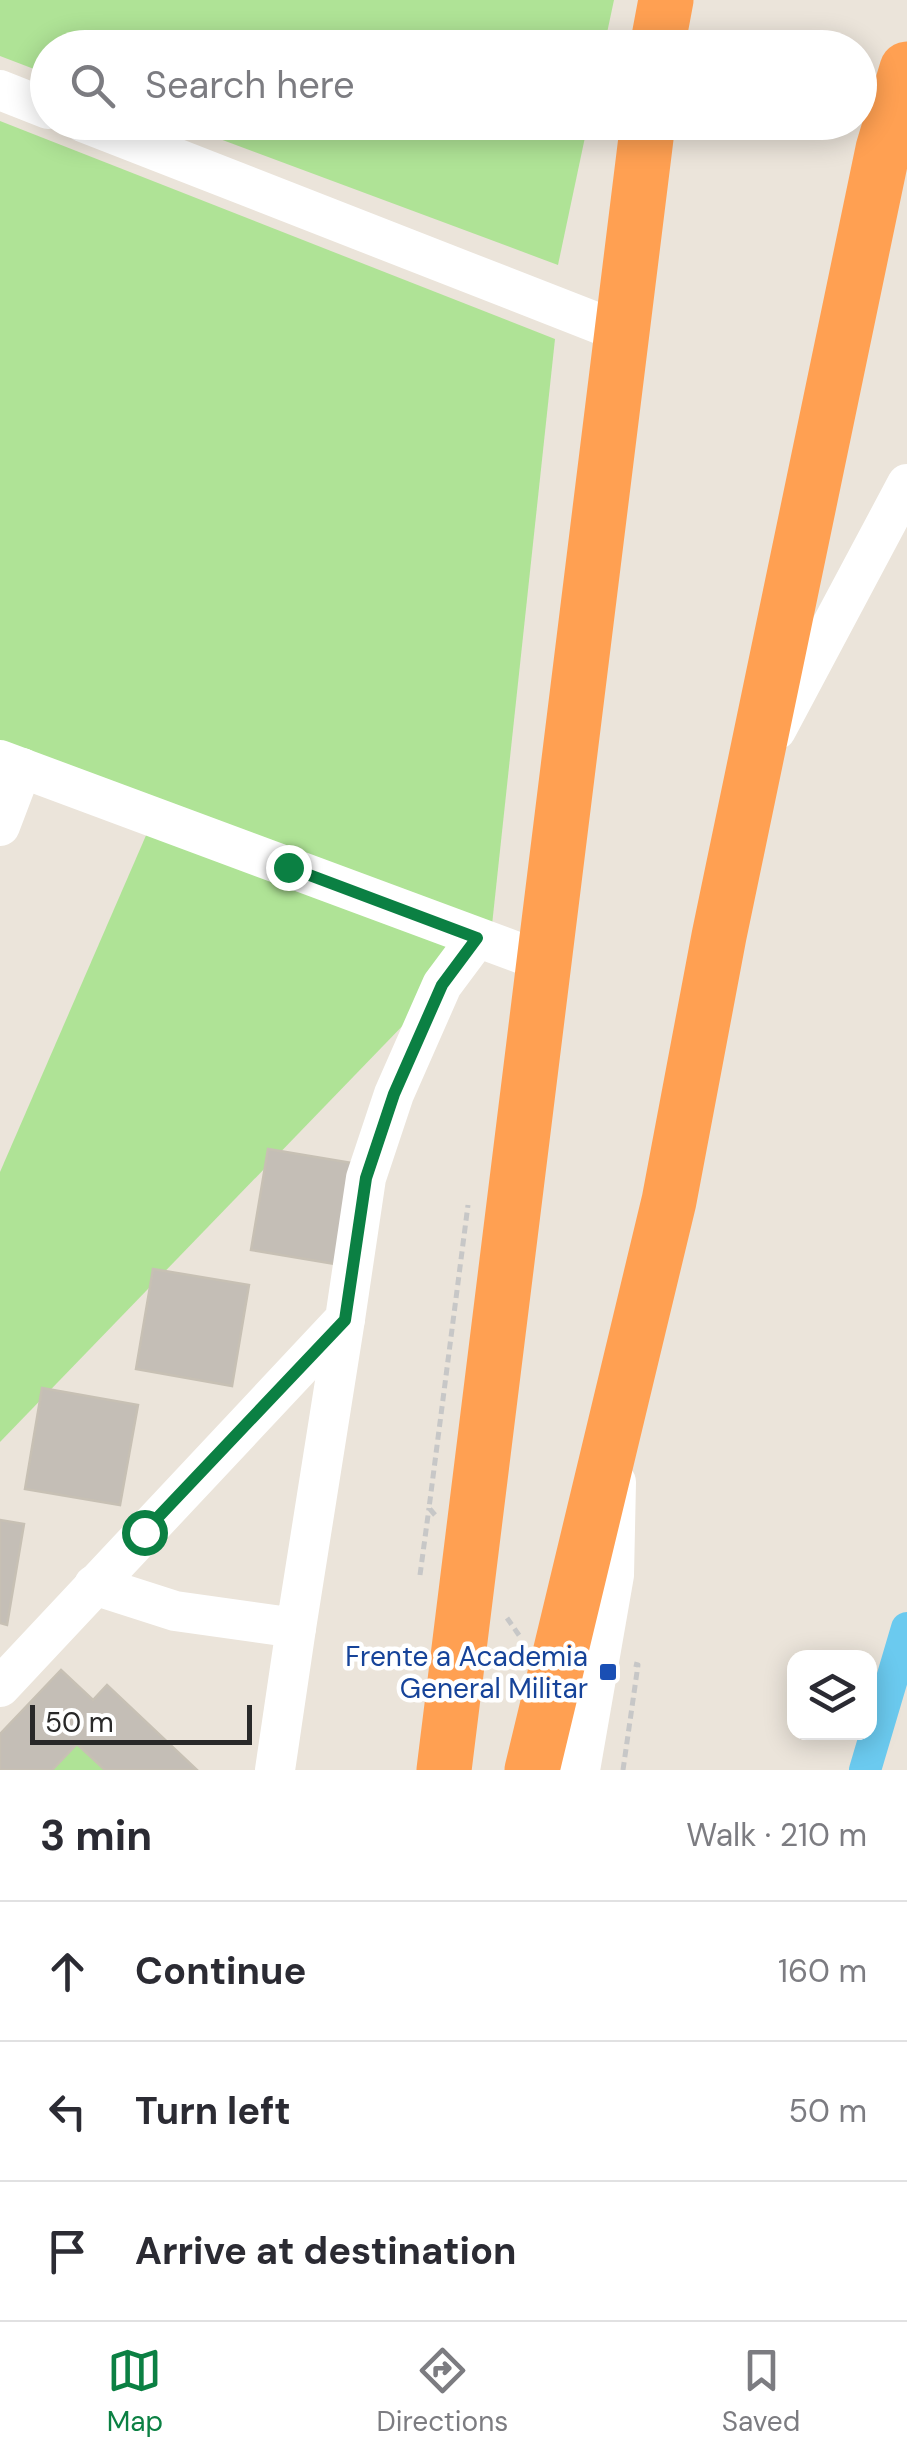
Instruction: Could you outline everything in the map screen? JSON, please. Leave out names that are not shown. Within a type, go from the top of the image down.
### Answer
[{"type":"highway","points":[[660,30],[666,0]]},
{"type":"highway","points":[[532,1770],[540,1672],[615,1438],[669,1200],[750,783],[882,148],[907,70]]},
{"type":"highway","points":[[508,1243],[501,946],[600,324],[641,140]]},
{"type":"highway","points":[[444,1770],[558,870],[643,140]]},
{"type":"highway","points":[[540,1672],[556,1770]]},
{"type":"street","points":[[0,90],[30,102]]},
{"type":"street","points":[[129,140],[600,324]]},
{"type":"street","points":[[750,783],[907,484]]},
{"type":"street","points":[[0,826],[11,764],[501,946]]},
{"type":"street","points":[[275,1770],[366,1178],[394,1094],[442,985],[501,946]]},
{"type":"street","points":[[0,1687],[345,1320]]},
{"type":"street","points":[[580,1770],[614,1574],[615,1438]]},
{"type":"street","points":[[94,1585],[175,1611],[296,1628]]},
{"type":"path","points":[[420,1575],[469,1198]]},
{"type":"path","points":[[429,1508],[440,1524]]},
{"type":"path","points":[[496,1603],[540,1672]]},
{"type":"path","points":[[622,1662],[638,1665],[623,1770]]},
{"type":"green space","points":[[0,0],[614,0],[608,30],[30,30],[30,67],[0,56]]},
{"type":"green space","points":[[0,121],[30,133],[30,140],[48,140],[555,339],[492,925],[0,743]]},
{"type":"green space","points":[[223,140],[584,140],[558,265]]},
{"type":"green space","points":[[154,817],[477,938],[442,985],[0,1442],[0,1172]]},
{"type":"green space","points":[[77,1744],[105,1770],[52,1770]]},
{"type":"building","points":[[268,1149],[364,1165],[347,1266],[251,1250]]},
{"type":"building","points":[[153,1269],[249,1285],[232,1386],[136,1369]]},
{"type":"building","points":[[42,1388],[138,1405],[120,1505],[25,1489]]},
{"type":"building","points":[[0,1520],[24,1524],[7,1625],[0,1623]]},
{"type":"building","points":[[61,1670],[93,1700],[107,1685],[197,1770],[105,1770],[77,1744],[52,1770],[0,1770],[0,1734]]},
{"type":"waterway","points":[[865,1770],[907,1628]]},
{"type":"place","name":"Frente a Academia General Militar","points":[[608,1672]]},
{"type":"route","points":[[144,1532],[345,1320],[366,1178],[394,1094],[442,985],[477,938],[288,867]]}]
